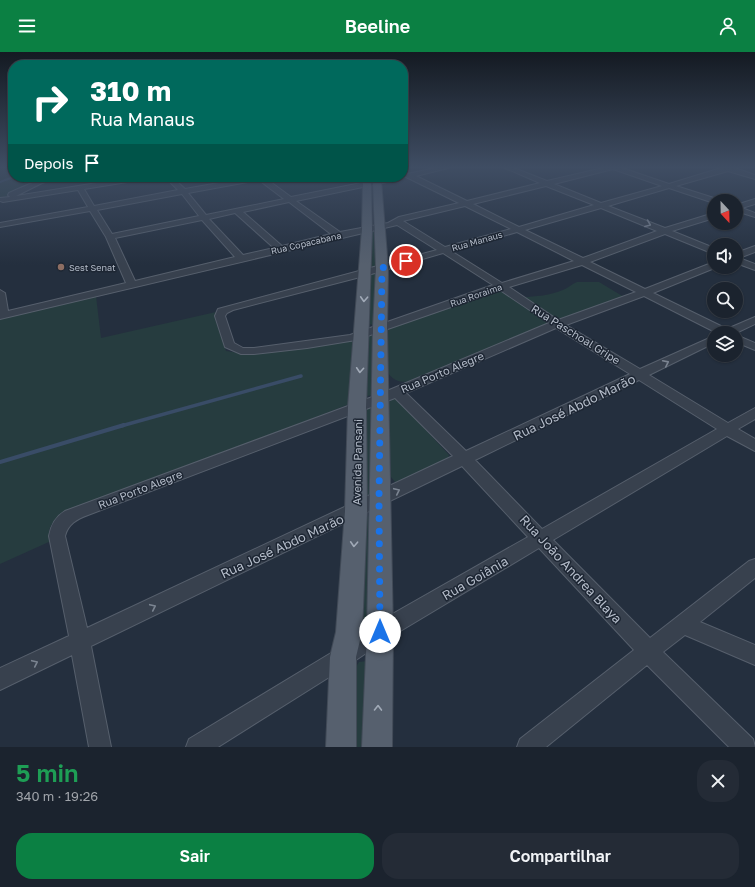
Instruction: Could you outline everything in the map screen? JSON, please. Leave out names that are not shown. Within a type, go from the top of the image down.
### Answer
[{"type":"main road","name":"Avenida Pansani","points":[[341,747],[343,657],[349,632],[356,511],[357,407],[371,331],[374,271],[381,226],[374,200]]},
{"type":"main road","name":"Avenida Pansani","points":[[371,331],[388,395],[379,500],[380,632],[377,747]]},
{"type":"street","points":[[87,200],[110,237],[132,285]]},
{"type":"street","points":[[0,225],[133,200]]},
{"type":"street","points":[[190,200],[204,218],[241,258]]},
{"type":"street","points":[[110,237],[287,200]]},
{"type":"street","points":[[290,200],[338,235]]},
{"type":"street","points":[[461,200],[713,326]]},
{"type":"street","name":"Rua Copacabana","points":[[2,316],[241,258],[381,226],[478,200]]},
{"type":"street","points":[[588,200],[707,248]]},
{"type":"street","name":"Rua Manaus","points":[[234,348],[229,345],[225,336],[220,316],[222,311],[374,271],[617,200]]},
{"type":"street","points":[[743,205],[755,201]]},
{"type":"street","points":[[237,211],[280,249]]},
{"type":"street","points":[[743,211],[755,215]]},
{"type":"street","name":"Rua Roraima","points":[[234,348],[241,351],[254,351],[352,338],[501,286],[584,261],[707,217]]},
{"type":"street","name":"Rua Paschoal Gripe","points":[[381,226],[444,250],[557,324],[755,446]]},
{"type":"street","points":[[743,253],[755,249]]},
{"type":"street","points":[[743,263],[755,267]]},
{"type":"street","name":"Rua Porto Alegre","points":[[80,642],[57,536],[59,525],[70,516],[388,395],[557,324],[646,292],[707,268]]},
{"type":"street","points":[[0,293],[2,316]]},
{"type":"street","points":[[742,326],[755,320]]},
{"type":"street","points":[[743,341],[755,347]]},
{"type":"street","name":"Rua José Abdo Marão","points":[[0,679],[356,511],[707,342]]},
{"type":"street","name":"Rua João Andrea Blaya","points":[[388,395],[465,459],[649,652],[745,747]]},
{"type":"street","name":"Rua Goiânia","points":[[197,747],[343,657],[380,632],[542,539],[755,413]]},
{"type":"street","points":[[528,747],[755,567]]},
{"type":"street","points":[[682,624],[755,655]]},
{"type":"street","points":[[80,642],[100,747]]},
{"type":"green space","points":[[376,230],[379,266],[370,267],[370,231]]},
{"type":"green space","points":[[376,273],[374,325],[368,324],[369,275]]},
{"type":"green space","points":[[577,282],[599,282],[624,297],[561,319],[555,319],[522,297],[553,293],[565,289]]},
{"type":"green space","points":[[496,291],[503,291],[550,322],[550,325],[406,382],[395,380],[389,374],[386,363],[386,331],[391,326]]},
{"type":"green space","points":[[96,296],[101,338],[216,312],[215,319],[226,351],[255,353],[351,340],[354,342],[351,371],[353,399],[347,405],[57,518],[50,528],[49,534],[51,541],[0,564],[0,319]]},
{"type":"green space","points":[[374,333],[372,395],[367,396],[365,395],[366,336]]},
{"type":"green space","points":[[393,399],[398,400],[449,455],[447,462],[402,483],[395,482],[391,477],[388,407],[389,402]]},
{"type":"green space","points":[[372,407],[373,495],[363,498],[365,410]]},
{"type":"green space","points":[[370,516],[372,624],[367,630],[359,630],[363,517]]},
{"type":"green space","points":[[367,661],[368,747],[353,747],[356,667],[359,662]]},
{"type":"waterway","points":[[121,426],[301,376]]},
{"type":"waterway","points":[[0,462],[124,425]]},
{"type":"place","name":"Sest Senat","points":[[61,267]]},
{"type":"route","points":[[380,632],[379,500],[380,328],[382,268],[406,261]]}]
